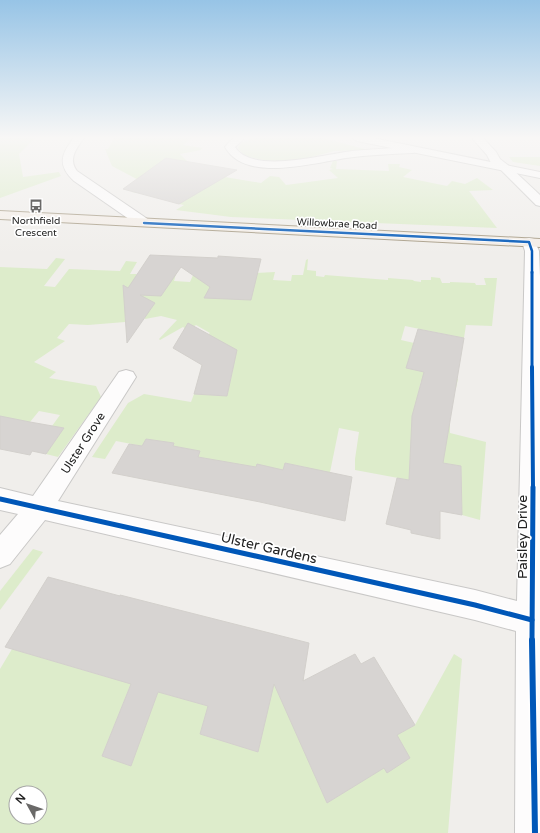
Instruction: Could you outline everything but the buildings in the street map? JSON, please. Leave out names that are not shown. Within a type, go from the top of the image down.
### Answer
[{"type":"main road","name":"Willowbrae Road","points":[[0,215],[535,242]]},
{"type":"street","points":[[76,177],[144,223]]},
{"type":"street","points":[[514,177],[540,202]]},
{"type":"street","name":"Paisley Drive","points":[[535,242],[532,251],[536,478],[532,620],[535,833]]},
{"type":"street","name":"Ulster Grove","points":[[0,555],[39,508],[126,377]]},
{"type":"street","name":"Ulster Gardens","points":[[0,499],[475,605],[532,620]]},
{"type":"green space","points":[[0,177],[59,177],[0,198]]},
{"type":"green space","points":[[133,177],[224,177],[261,183],[269,177],[278,177],[286,185],[338,178],[337,177],[403,177],[447,186],[452,181],[465,184],[477,178],[493,190],[469,191],[497,228],[231,217],[176,210],[184,205],[179,204],[151,186],[137,193],[132,192],[148,185]]},
{"type":"green space","points":[[201,257],[251,300],[256,273],[275,272],[273,280],[291,281],[292,275],[303,275],[306,260],[308,259],[307,270],[316,271],[316,276],[324,277],[325,275],[388,280],[388,278],[421,282],[421,280],[431,280],[431,277],[440,278],[442,283],[475,283],[476,285],[486,285],[484,278],[497,278],[492,326],[466,325],[464,338],[405,326],[401,340],[414,343],[407,368],[458,379],[456,388],[421,381],[413,415],[450,424],[450,433],[486,442],[480,520],[462,515],[461,466],[410,457],[409,480],[355,470],[359,432],[339,428],[328,482],[305,467],[285,463],[282,474],[246,499],[247,466],[198,457],[200,451],[179,447],[170,452],[174,443],[146,439],[142,446],[116,441],[105,459],[92,457],[128,403],[144,394],[191,402],[194,394],[227,396],[233,369],[202,367],[203,338],[210,333],[196,325],[188,330],[183,327],[160,340],[159,339],[177,320],[161,316],[145,319],[144,313],[125,316],[125,322],[88,325],[69,324],[57,338],[65,341],[34,362],[56,372],[49,378],[96,386],[101,397],[58,457],[46,454],[64,428],[52,426],[60,415],[39,411],[30,422],[0,417],[0,267],[47,269],[56,258],[65,259],[44,286],[55,287],[69,269],[120,271],[126,261],[137,262],[130,274],[137,274],[135,277],[150,273],[176,274],[174,281],[190,282]]},
{"type":"green space","points":[[33,549],[43,552],[0,610],[0,591]]},
{"type":"green space","points":[[129,636],[148,641],[102,756],[131,765],[158,692],[208,706],[200,734],[258,752],[277,669],[304,677],[294,728],[327,803],[374,774],[364,755],[409,758],[397,735],[415,725],[454,654],[462,659],[448,833],[0,833],[0,669],[12,649],[110,678]]},
{"type":"cycle path","points":[[144,223],[529,242],[532,251],[532,620],[535,833]]},
{"type":"cycle path","points":[[0,499],[475,605],[532,620]]},
{"type":"place","name":"Northfield Crescent","points":[[36,206]]}]
